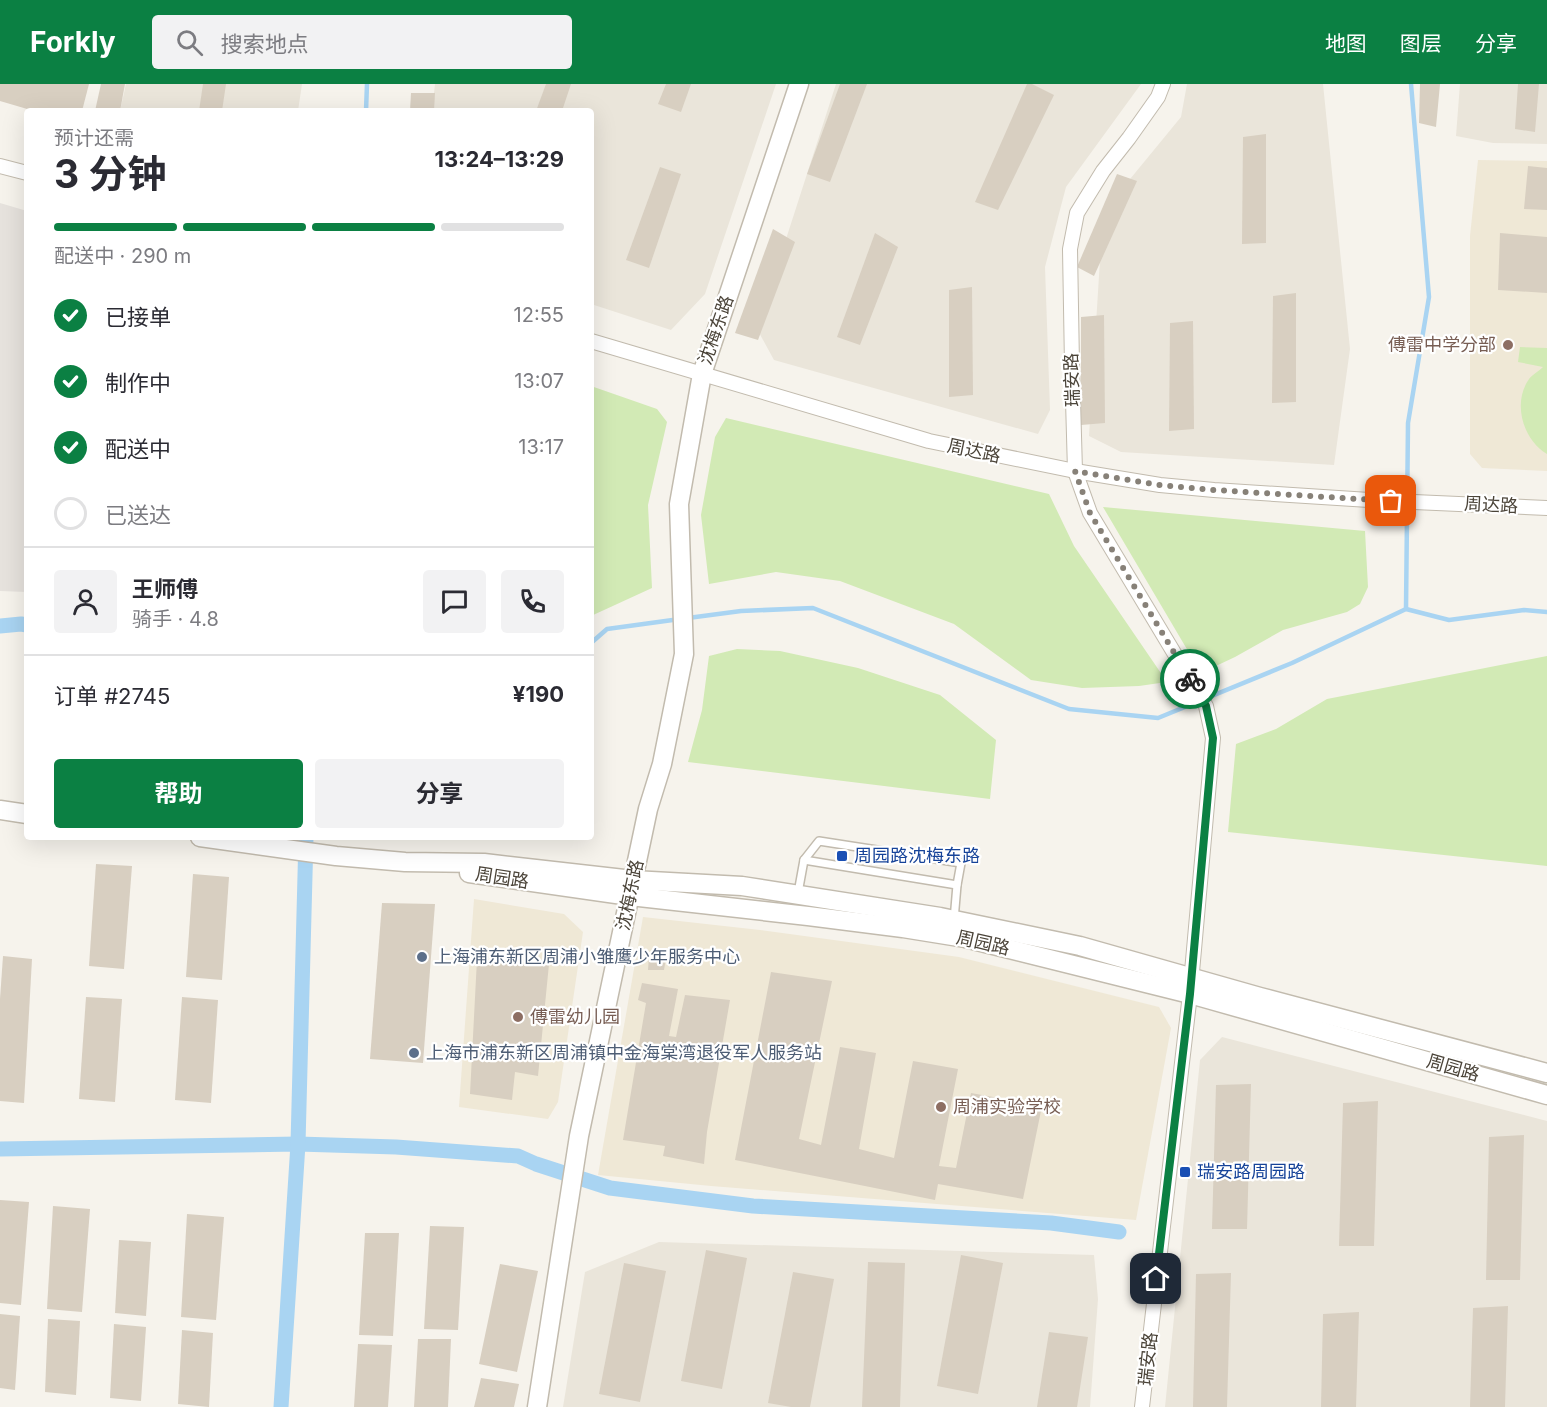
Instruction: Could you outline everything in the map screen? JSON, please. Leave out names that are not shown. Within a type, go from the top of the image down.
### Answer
[{"type":"street","name":"沈梅东路","points":[[537,1407],[579,1136],[648,809],[662,764],[684,654],[679,504],[702,374],[799,84]]},
{"type":"street","name":"瑞安路","points":[[1142,1407],[1190,985],[1213,738],[1206,706],[1090,513],[1075,471],[1070,249],[1077,213],[1103,171],[1158,97],[1163,84]]},
{"type":"street","points":[[0,166],[24,172]]},
{"type":"street","name":"周达路","points":[[594,342],[929,441],[1075,471],[1160,485],[1214,490],[1547,508]]},
{"type":"street","points":[[0,810],[24,814]]},
{"type":"street","name":"周园路","points":[[223,840],[336,856],[405,862],[495,877],[632,888],[965,938],[1190,985],[1260,997],[1547,1073]]},
{"type":"street","name":"周园路","points":[[632,888],[742,886],[954,920],[1080,946],[1190,985],[1547,1095]]},
{"type":"lane","points":[[798,894],[804,860],[819,841],[961,863],[954,920]]},
{"type":"lane","points":[[804,860],[957,885]]},
{"type":"shaded area","points":[[126,84],[302,84],[298,108],[121,108]]},
{"type":"shaded area","points":[[435,84],[776,84],[705,294],[671,330],[594,305],[594,108],[432,108]]},
{"type":"shaded area","points":[[836,84],[1141,84],[1066,187],[1045,267],[1050,410],[1038,434],[774,360],[757,329]]},
{"type":"shaded area","points":[[1187,84],[1323,84],[1350,349],[1334,465],[1121,452],[1089,436],[1103,212],[1181,117]]},
{"type":"shaded area","points":[[1460,84],[1547,84],[1547,144],[1493,143],[1456,136]]},
{"type":"shaded area","name":"傅雷中学分部","points":[[1478,160],[1547,161],[1547,471],[1482,468],[1470,454],[1470,236]]},
{"type":"shaded area","points":[[0,203],[24,210],[24,592],[0,591]]},
{"type":"shaded area","name":"傅雷幼儿园","points":[[474,899],[564,914],[583,932],[558,1102],[548,1119],[459,1107]]},
{"type":"shaded area","name":"周浦实验学校","points":[[643,917],[959,957],[1159,1007],[1171,1028],[1136,1220],[598,1175]]},
{"type":"shaded area","points":[[1222,1037],[1547,1121],[1547,1407],[1165,1407],[1200,1060]]},
{"type":"shaded area","points":[[659,1242],[1094,1255],[1098,1299],[1090,1407],[563,1407],[585,1272]]},
{"type":"green space","points":[[1520,347],[1547,348],[1547,454],[1532,440],[1526,430],[1521,410],[1524,389],[1530,378],[1543,367],[1518,362]]},
{"type":"green space","points":[[594,387],[657,409],[667,422],[648,505],[652,588],[594,615]]},
{"type":"green space","points":[[726,418],[1049,494],[1074,546],[1167,682],[1139,686],[1082,688],[1031,680],[954,624],[840,581],[776,572],[709,584],[701,515],[715,437]]},
{"type":"green space","points":[[1103,507],[1365,531],[1368,587],[1360,604],[1347,612],[1283,630],[1201,673]]},
{"type":"green space","points":[[737,649],[780,651],[858,668],[940,695],[996,740],[990,799],[688,762],[702,710],[709,656]]},
{"type":"green space","points":[[1547,656],[1547,866],[1228,832],[1236,744],[1276,729],[1327,699]]},
{"type":"building","points":[[0,84],[89,84],[83,108],[24,108],[0,101]]},
{"type":"building","points":[[101,84],[125,84],[121,108],[96,108]]},
{"type":"building","points":[[203,84],[226,84],[222,108],[199,108]]},
{"type":"building","points":[[546,84],[571,84],[563,108],[537,108]]},
{"type":"building","points":[[666,84],[691,84],[681,112],[658,104]]},
{"type":"building","points":[[840,84],[867,84],[830,182],[807,174]]},
{"type":"building","points":[[1027,84],[1032,84],[1054,95],[998,210],[975,202]]},
{"type":"building","points":[[1420,84],[1440,84],[1436,127],[1419,123]]},
{"type":"building","points":[[1518,84],[1539,84],[1535,132],[1515,129]]},
{"type":"building","points":[[411,93],[435,93],[434,108],[410,108]]},
{"type":"building","points":[[1266,134],[1266,243],[1242,244],[1243,137]]},
{"type":"building","points":[[1528,166],[1547,168],[1547,210],[1524,209]]},
{"type":"building","points":[[660,167],[681,174],[649,268],[626,260]]},
{"type":"building","points":[[1117,174],[1137,181],[1094,276],[1077,267]]},
{"type":"building","points":[[773,229],[795,242],[758,340],[735,333]]},
{"type":"building","points":[[875,233],[898,247],[860,345],[837,337]]},
{"type":"building","points":[[1500,233],[1547,237],[1547,293],[1498,290]]},
{"type":"building","points":[[972,287],[973,395],[949,397],[949,290]]},
{"type":"building","points":[[1296,293],[1296,402],[1272,403],[1273,296]]},
{"type":"building","points":[[1104,315],[1105,423],[1081,425],[1081,317]]},
{"type":"building","points":[[1193,321],[1194,429],[1169,431],[1170,323]]},
{"type":"building","points":[[96,864],[132,866],[124,969],[89,966]]},
{"type":"building","points":[[193,874],[229,877],[222,980],[186,977]]},
{"type":"building","points":[[382,903],[435,904],[423,1063],[370,1059]]},
{"type":"building","points":[[3,956],[32,959],[24,1103],[0,1101],[0,999]]},
{"type":"building","points":[[649,956],[666,958],[664,970],[648,970]]},
{"type":"building","name":"傅雷幼儿园","points":[[477,959],[549,964],[538,1076],[515,1072],[512,1100],[470,1094]]},
{"type":"building","points":[[771,972],[832,981],[799,1139],[821,1145],[840,1047],[876,1053],[859,1149],[894,1158],[913,1061],[958,1069],[939,1166],[956,1168],[971,1093],[1042,1106],[1023,1199],[938,1184],[935,1200],[735,1160]]},
{"type":"building","points":[[642,983],[678,989],[669,1036],[676,1037],[685,995],[730,1000],[707,1132],[704,1164],[663,1156],[665,1146],[623,1140],[646,1003],[638,1000]]},
{"type":"building","points":[[86,997],[122,999],[115,1102],[79,1099]]},
{"type":"building","points":[[182,997],[218,1000],[211,1103],[175,1100]]},
{"type":"building","points":[[1251,1084],[1247,1229],[1212,1229],[1216,1085]]},
{"type":"building","points":[[1378,1101],[1374,1246],[1339,1246],[1343,1103]]},
{"type":"building","points":[[1524,1135],[1520,1280],[1486,1280],[1489,1137]]},
{"type":"building","points":[[0,1200],[29,1202],[21,1305],[0,1303]]},
{"type":"building","points":[[53,1206],[90,1209],[82,1312],[47,1309]]},
{"type":"building","points":[[187,1214],[224,1217],[216,1320],[181,1317]]},
{"type":"building","points":[[430,1226],[464,1227],[458,1330],[424,1329]]},
{"type":"building","points":[[365,1233],[399,1233],[393,1336],[359,1335]]},
{"type":"building","points":[[119,1240],[151,1242],[146,1316],[115,1313]]},
{"type":"building","points":[[706,1250],[747,1258],[722,1389],[681,1381]]},
{"type":"building","points":[[961,1255],[1003,1263],[978,1394],[937,1386]]},
{"type":"building","points":[[868,1262],[905,1263],[900,1407],[862,1407]]},
{"type":"building","points":[[624,1263],[666,1271],[640,1402],[599,1394]]},
{"type":"building","points":[[500,1264],[538,1271],[517,1372],[479,1364]]},
{"type":"building","points":[[793,1272],[834,1279],[810,1407],[791,1407],[768,1403]]},
{"type":"building","points":[[1231,1273],[1227,1407],[1193,1407],[1196,1274]]},
{"type":"building","points":[[1508,1306],[1505,1407],[1470,1407],[1473,1308]]},
{"type":"building","points":[[1359,1312],[1356,1407],[1321,1407],[1323,1314]]},
{"type":"building","points":[[0,1314],[20,1316],[15,1390],[0,1388]]},
{"type":"building","points":[[48,1319],[80,1321],[76,1395],[45,1392]]},
{"type":"building","points":[[114,1324],[146,1327],[141,1401],[110,1398]]},
{"type":"building","points":[[182,1330],[213,1333],[209,1407],[178,1404]]},
{"type":"building","points":[[1049,1332],[1088,1337],[1077,1407],[1037,1407]]},
{"type":"building","points":[[418,1339],[451,1339],[448,1407],[414,1407]]},
{"type":"building","points":[[358,1344],[392,1345],[388,1407],[354,1407]]},
{"type":"building","points":[[481,1378],[519,1384],[514,1407],[474,1407]]},
{"type":"waterway","points":[[366,108],[367,84]]},
{"type":"waterway","points":[[1406,609],[1408,423],[1429,297],[1411,84]]},
{"type":"waterway","points":[[688,618],[741,611],[813,608],[1069,709],[1158,718],[1292,663],[1406,609],[1449,620],[1524,610],[1547,612]]},
{"type":"waterway","points":[[594,640],[607,629],[680,619]]},
{"type":"waterway","points":[[0,626],[24,624]]},
{"type":"waterway","points":[[281,1407],[298,1144],[306,840]]},
{"type":"waterway","points":[[0,1149],[298,1144],[396,1147],[518,1156],[610,1188],[753,1206],[1051,1223],[1119,1232]]},
{"type":"way so far","points":[[1190,679],[1090,513],[1075,471],[1160,485],[1391,501]]},
{"type":"place","name":"傅雷中学分部","points":[[1508,345]]},
{"type":"place","name":"周园路沈梅东路","points":[[842,856]]},
{"type":"place","name":"上海浦东新区周浦小雏鹰少年服务中心","points":[[422,957]]},
{"type":"place","name":"傅雷幼儿园","points":[[518,1017]]},
{"type":"place","name":"上海市浦东新区周浦镇中金海棠湾退役军人服务站","points":[[414,1053]]},
{"type":"place","name":"周浦实验学校","points":[[941,1107]]},
{"type":"place","name":"瑞安路周园路","points":[[1185,1172]]},
{"type":"route","points":[[1156,1279],[1190,994],[1213,738],[1206,706],[1190,679]]}]
